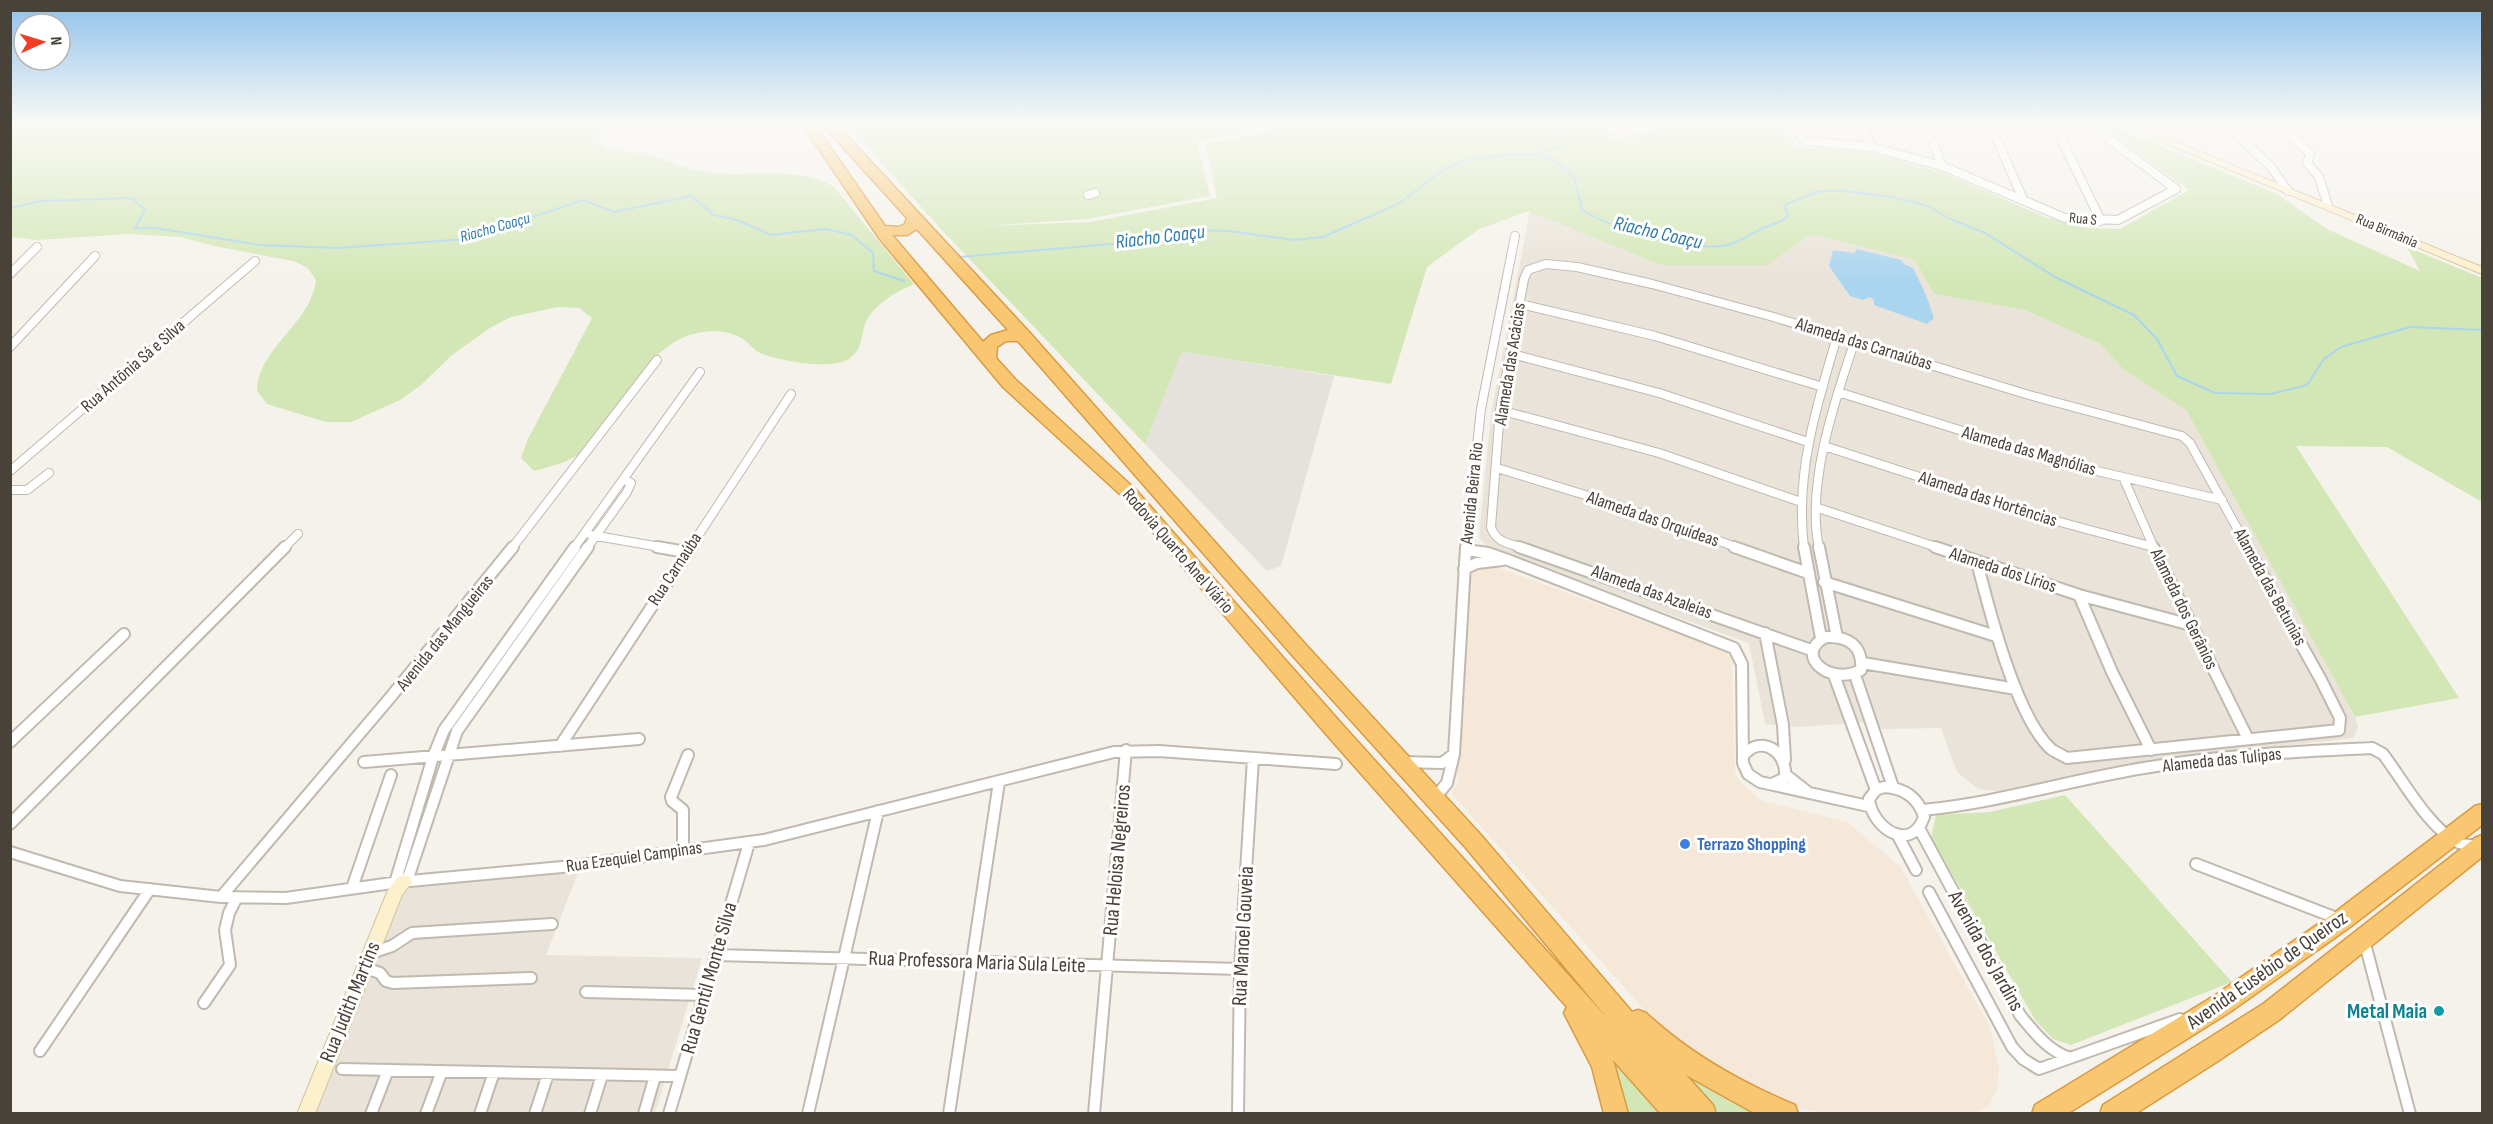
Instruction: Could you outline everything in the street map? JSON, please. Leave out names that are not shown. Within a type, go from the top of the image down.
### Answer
[{"type":"highway","name":"Rodovia Quarto Anel Viário","points":[[844,176],[881,230],[1009,383],[1129,493],[1233,614],[1554,976]]},
{"type":"highway","name":"Rodovia Quarto Anel Viário","points":[[876,176],[979,286],[1256,597],[1287,636],[1473,841],[1536,916]]},
{"type":"highway","points":[[881,230],[902,232],[912,226],[914,218]]},
{"type":"highway","points":[[989,357],[989,345],[998,338],[1011,335],[1025,338]]},
{"type":"highway","points":[[1233,614],[1256,597]]},
{"type":"highway","name":"Avenida Eusébio de Queiroz","points":[[2043,1113],[2222,1004],[2342,920],[2482,813]]},
{"type":"highway","name":"Avenida Eusébio de Queiroz","points":[[2112,1113],[2210,1053],[2271,1012],[2482,845]]},
{"type":"highway","points":[[1536,916],[1704,1113]]},
{"type":"highway","points":[[1536,916],[1654,1037],[1694,1067],[1759,1103],[1786,1113]]},
{"type":"highway","points":[[1554,976],[1677,1113]]},
{"type":"highway","points":[[1554,976],[1587,1031],[1603,1064],[1616,1113]]},
{"type":"street","name":"Rua S","points":[[1968,176],[2065,218],[2101,221],[2118,220],[2174,190],[2175,187],[2160,176]]},
{"type":"street","points":[[2013,176],[2023,199]]},
{"type":"street","points":[[2079,176],[2101,221]]},
{"type":"street","name":"Rua Birmânia","points":[[2252,176],[2482,271]]},
{"type":"street","points":[[2278,176],[2287,185],[2288,191]]},
{"type":"street","points":[[2317,176],[2324,187],[2328,206]]},
{"type":"street","name":"Avenida Beira Rio","points":[[1434,799],[1447,783],[1454,754],[1464,569],[1481,409],[1515,236]]},
{"type":"street","points":[[10,274],[37,247]]},
{"type":"street","points":[[10,347],[95,256]]},
{"type":"street","name":"Rua Antônia Sá e Silva","points":[[10,471],[255,261]]},
{"type":"street","name":"Alameda das Carnaúbas","points":[[1533,267],[1546,264],[1563,265],[1652,284],[1954,370],[2028,395],[2170,431],[2182,436],[2190,443]]},
{"type":"street","name":"Alameda das Acácias","points":[[1493,535],[1491,527],[1500,410],[1525,274],[1533,267]]},
{"type":"street","points":[[1520,304],[1655,336],[1823,387]]},
{"type":"street","points":[[1821,638],[1808,573],[1801,502],[1808,442],[1837,338]]},
{"type":"street","points":[[1837,637],[1817,539],[1819,476],[1828,419],[1854,343]]},
{"type":"street","points":[[1512,354],[1659,393],[1808,442]]},
{"type":"street","name":"Avenida das Mangueiras","points":[[222,897],[433,649],[580,465],[657,360]]},
{"type":"street","points":[[398,885],[434,757],[444,730],[590,535],[631,486],[630,481],[624,479],[700,372]]},
{"type":"street","name":"Alameda das Magnólias","points":[[1838,392],[2029,452],[2222,500]]},
{"type":"street","name":"Rua Carnaúba","points":[[560,746],[791,394]]},
{"type":"street","points":[[1500,410],[1659,453],[1801,502]]},
{"type":"street","points":[[1815,416],[1828,419]]},
{"type":"street","name":"Alameda das Betunias","points":[[2190,443],[2340,718],[2341,727],[2335,732],[2248,739]]},
{"type":"street","name":"Alameda das Hortências","points":[[1824,446],[2049,519],[2153,547]]},
{"type":"street","name":"Alameda das Orquídeas","points":[[1497,468],[1608,502],[1808,573]]},
{"type":"street","points":[[1804,472],[1819,476]]},
{"type":"street","points":[[10,490],[27,490],[49,473]]},
{"type":"street","name":"Alameda dos Gerânios","points":[[2123,477],[2153,547],[2248,739]]},
{"type":"street","name":"Alameda dos Lírios","points":[[1818,508],[2079,595],[2191,625]]},
{"type":"street","points":[[10,824],[298,534]]},
{"type":"street","points":[[590,535],[686,552]]},
{"type":"street","points":[[398,885],[416,855],[457,731],[590,535]]},
{"type":"street","name":"Alameda das Azaleias","points":[[1493,535],[1501,542],[1584,568],[1811,650]]},
{"type":"street","points":[[1804,537],[1817,539]]},
{"type":"street","points":[[1466,550],[1488,553],[1508,560],[1734,648],[1742,663],[1743,757],[1744,769],[1748,774],[1753,779],[1769,784],[1868,806]]},
{"type":"street","points":[[1464,569],[1477,563],[1508,560]]},
{"type":"street","points":[[1977,562],[1996,636],[2016,690],[2046,745],[2061,757],[2248,739]]},
{"type":"street","points":[[1824,582],[1996,636]]},
{"type":"street","points":[[2079,595],[2112,672],[2151,750]]},
{"type":"street","points":[[1765,633],[1783,725],[1785,760],[1788,770],[1778,783],[1769,784]]},
{"type":"street","points":[[10,742],[124,634]]},
{"type":"street","points":[[1834,675],[1855,675],[1861,670],[1863,663],[1859,650],[1845,639],[1821,638],[1816,641],[1811,650],[1815,662],[1834,675],[1876,790]]},
{"type":"street","points":[[1863,663],[2016,690]]},
{"type":"street","points":[[1855,675],[1893,787]]},
{"type":"street","points":[[1848,709],[1867,708]]},
{"type":"street","points":[[1743,723],[1758,746],[1778,752],[1785,760]]},
{"type":"street","points":[[1857,736],[1876,735]]},
{"type":"street","points":[[364,762],[639,739]]},
{"type":"street","points":[[1743,757],[1746,751],[1758,746]]},
{"type":"street","name":"Alameda das Tulipas","points":[[1923,810],[1982,804],[2144,768],[2272,753],[2372,748],[2383,753],[2437,825],[2452,838]]},
{"type":"street","name":"Rua Ezequiel Campinas","points":[[10,852],[120,886],[222,897],[286,898],[352,888],[573,866],[749,843],[878,810],[928,801],[1092,756],[1126,750],[1336,764]]},
{"type":"street","name":"Rua Heloisa Negreiros","points":[[1094,1113],[1126,750]]},
{"type":"street","points":[[1399,761],[1443,763],[1454,754]]},
{"type":"street","points":[[683,850],[683,810],[672,801],[671,797],[688,755]]},
{"type":"street","name":"Rua Manoel Gouveia","points":[[1238,1113],[1240,969],[1253,758]]},
{"type":"street","points":[[352,888],[391,775]]},
{"type":"street","points":[[1786,775],[1812,794]]},
{"type":"street","points":[[949,1113],[999,782]]},
{"type":"street","points":[[1893,787],[1914,798],[1923,810],[1924,824],[1914,834],[1897,834],[1874,820],[1868,806],[1871,794],[1876,790],[1893,787]]},
{"type":"street","points":[[808,1113],[878,810]]},
{"type":"street","name":"Avenida dos Jardins","points":[[1920,830],[2020,1015],[2041,1039],[2061,1056],[2070,1058]]},
{"type":"street","points":[[1897,834],[1916,870]]},
{"type":"street","points":[[2452,838],[2469,846],[2482,845]]},
{"type":"street","name":"Rua Gentil Monte Silva","points":[[669,1113],[749,843]]},
{"type":"street","points":[[2196,864],[2342,920]]},
{"type":"street","name":"Rua Judith Martins","points":[[306,1113],[398,885]]},
{"type":"street","points":[[40,1051],[150,889]]},
{"type":"street","name":"Avenida dos Jardins","points":[[1929,892],[2012,1047],[2023,1059],[2038,1069],[2222,1004]]},
{"type":"street","points":[[204,1003],[210,991],[226,974],[230,966],[231,960],[224,929],[237,897]]},
{"type":"street","points":[[531,978],[393,983],[386,981],[368,961],[412,933],[552,924]]},
{"type":"street","points":[[2363,938],[2410,1113]]},
{"type":"street","name":"Rua Professora Maria Sula Leite","points":[[715,955],[1240,969]]},
{"type":"street","points":[[586,992],[704,995]]},
{"type":"street","points":[[342,1069],[680,1076]]},
{"type":"street","points":[[371,1113],[388,1070]]},
{"type":"street","points":[[426,1113],[442,1071]]},
{"type":"street","points":[[480,1113],[494,1072]]},
{"type":"street","points":[[535,1113],[548,1074]]},
{"type":"street","points":[[590,1113],[602,1075]]},
{"type":"street","points":[[644,1113],[655,1076]]},
{"type":"shaded area","points":[[1530,211],[1768,265],[1807,237],[1814,235],[1915,260],[1934,294],[2025,310],[2100,344],[2124,370],[2186,410],[2355,717],[2358,728],[2353,738],[2127,764],[2006,792],[1978,789],[1957,772],[1941,728],[1882,729],[1871,722],[1798,727],[1765,724],[1749,643],[1489,549],[1479,538],[1491,414]]},
{"type":"shaded area","points":[[1182,352],[1334,376],[1281,566],[1267,571],[1145,444]]},
{"type":"shaded area","name":"Terrazo Shopping","points":[[1480,561],[1726,651],[1732,659],[1735,773],[1741,783],[1763,801],[1847,822],[1900,866],[1990,1027],[1999,1069],[1997,1089],[1989,1106],[1973,1114],[1822,1113],[1798,1108],[1745,1087],[1664,1032],[1451,793],[1459,781],[1456,772],[1471,565]]},
{"type":"shaded area","points":[[580,868],[546,955],[702,958],[655,1113],[314,1114],[405,882]]},
{"type":"green space","points":[[11,176],[806,176],[833,186],[914,284],[890,296],[874,310],[866,321],[856,352],[852,357],[837,363],[802,363],[768,356],[758,352],[743,339],[729,333],[705,332],[682,338],[667,347],[654,359],[608,422],[584,450],[567,461],[534,471],[521,458],[528,439],[592,318],[579,308],[558,307],[511,317],[490,328],[452,355],[421,385],[400,400],[351,422],[326,422],[267,404],[257,391],[266,361],[296,323],[312,296],[316,280],[308,268],[293,261],[214,246],[181,237],[128,234],[38,240],[11,237]]},
{"type":"green space","points":[[894,176],[1205,176],[1210,196],[1087,219],[985,226],[1090,222],[1217,198],[1213,176],[1952,176],[2045,217],[2090,228],[2120,229],[2189,190],[2170,176],[2234,176],[2277,194],[2327,229],[2420,271],[2407,247],[2482,278],[2482,502],[2387,447],[2296,446],[2459,698],[2355,717],[2186,410],[2124,370],[2100,344],[2025,310],[1934,294],[1915,260],[1814,235],[1806,237],[1768,265],[1661,265],[1529,211],[1479,229],[1427,267],[1391,384],[1182,352],[1145,444]]},
{"type":"green space","points":[[2065,795],[2232,982],[2071,1045],[2053,1039],[2035,1020],[1931,837],[1936,815],[1990,812]]},
{"type":"green space","points":[[1612,1056],[1661,1113],[1625,1113]]},
{"type":"green space","points":[[1673,1063],[1764,1113],[1719,1113]]},
{"type":"water","points":[[1857,249],[1901,260],[1913,268],[1934,318],[1927,324],[1874,305],[1874,300],[1870,297],[1863,300],[1850,296],[1829,266],[1833,250],[1854,253]]},
{"type":"waterway","name":"Riacho Coaçu","points":[[960,257],[1156,240],[1187,230],[1228,231],[1295,240],[1323,237],[1398,204],[1435,176]]},
{"type":"waterway","name":"Riacho Coaçu","points":[[1573,176],[1582,210],[1611,224],[1689,245],[1721,246],[1736,242],[1785,219],[1788,216],[1784,205],[1820,191],[1845,191],[1892,197],[1928,206],[1950,219],[1985,233],[2055,277],[2134,315],[2157,339],[2177,376],[2215,393],[2271,394],[2307,385],[2324,359],[2341,347],[2410,327],[2482,330]]},
{"type":"waterway","name":"Riacho Coaçu","points":[[10,208],[41,201],[132,198],[145,210],[135,228],[155,228],[260,245],[338,248],[468,239],[583,200],[614,212],[691,196],[714,215],[737,220],[771,235],[825,229],[852,235],[873,253],[874,271],[904,281]]},
{"type":"place","name":"Terrazo Shopping","points":[[1685,844]]},
{"type":"place","name":"Metal Maia","points":[[2439,1011]]}]
